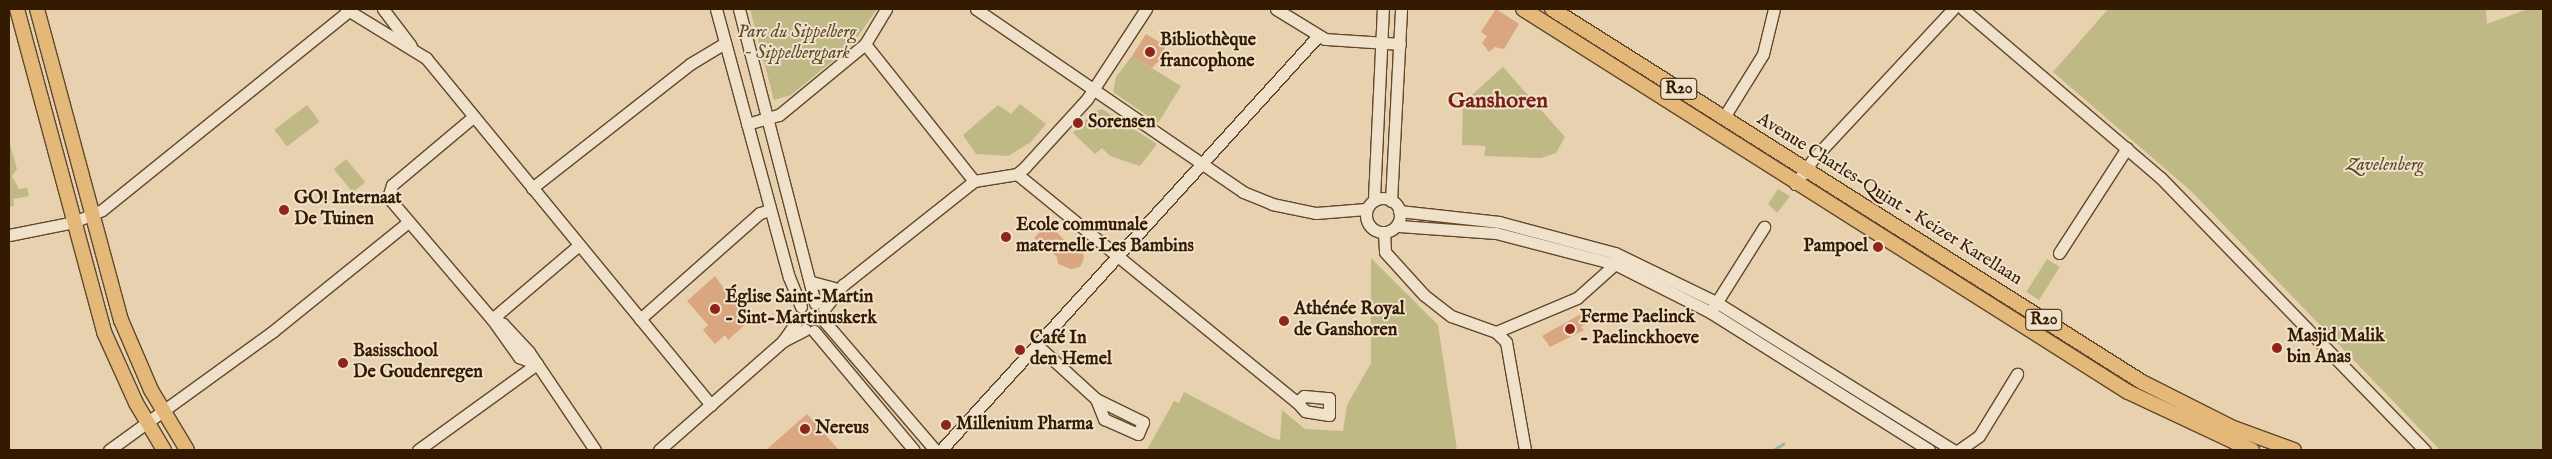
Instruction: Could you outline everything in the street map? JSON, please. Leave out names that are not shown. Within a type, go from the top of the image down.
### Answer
[{"type":"main road","points":[[17,9],[104,332],[147,423],[164,450]]},
{"type":"main road","points":[[37,9],[124,328],[163,412],[187,450]]},
{"type":"main road","name":"Avenue Charles-Quint - Keizer Karellaan","points":[[1523,9],[1795,184],[2128,392],[2252,450]]},
{"type":"main road","name":"Avenue Charles-Quint - Keizer Karellaan","points":[[1552,9],[2142,382],[2231,426],[2294,450]]},
{"type":"street","points":[[9,235],[74,222],[92,214],[348,9],[411,46],[426,58],[711,404]]},
{"type":"street","points":[[384,9],[411,46]]},
{"type":"street","points":[[716,9],[770,210],[806,328],[914,450]]},
{"type":"street","points":[[739,9],[812,282],[825,322],[935,450]]},
{"type":"street","points":[[747,124],[779,114],[865,44],[886,9]]},
{"type":"street","points":[[976,9],[993,14],[1093,90],[1243,192],[1272,204],[1316,213],[1366,209]]},
{"type":"street","points":[[801,307],[820,306],[839,287],[974,181],[1018,174],[1093,90],[1146,9]]},
{"type":"street","points":[[1276,9],[1318,36],[1400,44]]},
{"type":"street","points":[[1383,9],[1374,198],[1366,209],[1367,220],[1384,232]]},
{"type":"street","points":[[1399,226],[1395,206],[1401,9]]},
{"type":"street","points":[[1724,117],[1763,54],[1774,9]]},
{"type":"street","points":[[1795,184],[1953,9]]},
{"type":"street","points":[[1963,9],[2127,148],[2222,237],[2425,450]]},
{"type":"street","points":[[941,450],[1038,346],[1200,164],[1318,36]]},
{"type":"street","points":[[532,188],[690,64],[725,43]]},
{"type":"street","points":[[865,44],[974,181]]},
{"type":"street","points":[[473,117],[392,185],[388,197],[407,223],[492,319],[503,324],[537,364],[595,450]]},
{"type":"street","points":[[2059,254],[2127,148]]},
{"type":"street","points":[[1018,174],[1298,402]]},
{"type":"street","points":[[1374,198],[1395,206],[1499,222],[1573,239],[1660,272],[1929,450]]},
{"type":"street","points":[[640,318],[760,213],[770,210]]},
{"type":"street","points":[[109,450],[272,332],[407,223]]},
{"type":"street","points":[[1384,232],[1399,226],[1496,233],[1615,264],[1713,307],[1952,450]]},
{"type":"street","points":[[1713,307],[1764,227]]},
{"type":"street","points":[[1384,232],[1385,252],[1424,295],[1451,316],[1496,332],[1506,342],[1525,450]]},
{"type":"street","points":[[492,319],[579,246]]},
{"type":"street","points":[[1496,332],[1577,298],[1615,264]]},
{"type":"street","points":[[812,282],[839,287]]},
{"type":"street","points":[[659,450],[783,341],[806,328],[825,322]]},
{"type":"street","points":[[1038,346],[1096,399]]},
{"type":"street","points":[[418,450],[537,364]]},
{"type":"street","points":[[1959,450],[1979,436],[2018,374]]},
{"type":"green space","name":"Parc du Sippelberg - Sippelbergpark","points":[[750,9],[877,9],[852,45],[791,95],[774,100]]},
{"type":"green space","name":"Zavelenberg","points":[[2108,9],[2486,9],[2487,24],[2528,9],[2543,9],[2543,450],[2440,450],[2191,191],[2053,72]]},
{"type":"green space","points":[[1132,56],[1181,86],[1158,123],[1113,92],[1116,77]]},
{"type":"green space","points":[[1503,67],[1565,137],[1556,153],[1541,158],[1484,156],[1486,146],[1462,145],[1463,103]]},
{"type":"green space","points":[[1020,104],[1046,124],[1031,142],[1008,156],[976,154],[963,135],[998,105],[1011,114]]},
{"type":"green space","points":[[307,105],[320,122],[287,146],[274,130]]},
{"type":"green space","points":[[1102,109],[1157,144],[1140,166],[1110,156],[1102,148],[1095,154],[1073,133],[1093,112]]},
{"type":"green space","points":[[10,144],[17,169],[12,176],[19,189],[27,188],[29,196],[13,199],[14,206],[9,207]]},
{"type":"green space","points":[[346,159],[365,182],[353,192],[334,169]]},
{"type":"green space","points":[[1778,189],[1790,196],[1777,213],[1768,204]]},
{"type":"green space","points":[[1371,258],[1438,325],[1457,450],[1147,450],[1174,401],[1179,403],[1184,392],[1272,438],[1280,440],[1282,410],[1305,429],[1343,431],[1347,405],[1371,363]]},
{"type":"green space","points":[[2047,259],[2060,267],[2039,300],[2026,292]]},
{"type":"building","points":[[1496,9],[1519,24],[1504,49],[1495,47],[1489,52],[1482,43],[1487,36],[1481,32]]},
{"type":"building","name":"Bibliothèque francophone","points":[[1146,34],[1166,46],[1163,51],[1166,53],[1152,68],[1132,56]]},
{"type":"building","points":[[1048,223],[1074,250],[1081,242],[1084,258],[1080,267],[1071,269],[1058,264],[1057,257],[1034,238]]},
{"type":"building","name":"Église Saint-Martin - Sint-Martinuskerk","points":[[715,276],[748,322],[728,340],[725,335],[715,344],[703,330],[708,325],[687,301]]},
{"type":"building","name":"Ferme Paelinck - Paelinckhoeve","points":[[1586,311],[1592,320],[1581,327],[1584,330],[1550,347],[1542,336]]},
{"type":"building","name":"Nereus","points":[[807,414],[839,450],[766,450]]},
{"type":"waterway","points":[[1773,450],[1783,444]]},
{"type":"place","name":"Bibliothèque francophone","points":[[1150,52]]},
{"type":"place","name":"Sorensen","points":[[1078,123]]},
{"type":"place","name":"GO! Internaat De Tuinen","points":[[284,210]]},
{"type":"place","name":"Ecole communale maternelle Les Bambins","points":[[1006,237]]},
{"type":"place","name":"Pampoel","points":[[1878,247]]},
{"type":"place","name":"Église Saint-Martin - Sint-Martinuskerk","points":[[715,309]]},
{"type":"place","name":"Athénée Royal de Ganshoren","points":[[1284,321]]},
{"type":"place","name":"Ferme Paelinck - Paelinckhoeve","points":[[1570,329]]},
{"type":"place","name":"Masjid Malik bin Anas","points":[[2277,348]]},
{"type":"place","name":"Café In den Hemel","points":[[1020,350]]},
{"type":"place","name":"Basisschool De Goudenregen","points":[[343,363]]},
{"type":"place","name":"Millenium Pharma","points":[[946,425]]},
{"type":"place","name":"Nereus","points":[[805,429]]},
{"type":"district","name":"Ganshoren","points":[[1498,102]]}]
